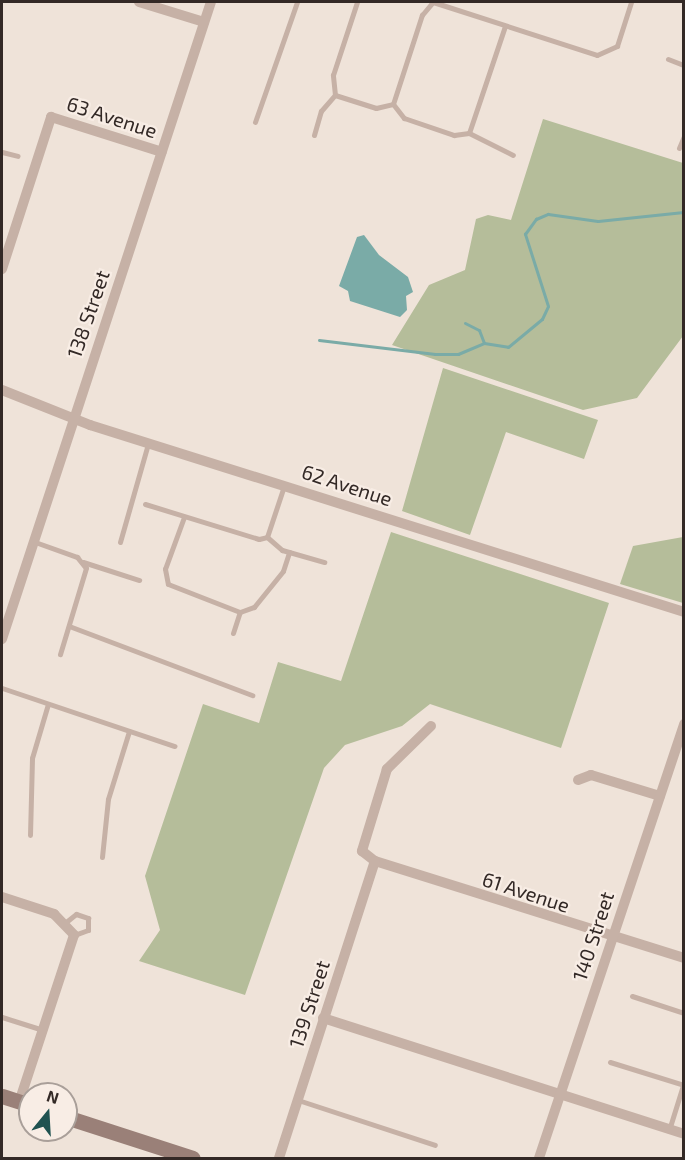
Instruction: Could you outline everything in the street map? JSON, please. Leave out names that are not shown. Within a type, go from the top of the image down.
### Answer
[{"type":"street","points":[[139,2],[204,22]]},
{"type":"street","name":"138 Street","points":[[2,639],[73,415],[211,2]]},
{"type":"street","name":"63 Avenue","points":[[2,269],[51,117],[162,152]]},
{"type":"street","name":"62 Avenue","points":[[2,390],[148,444],[284,484],[684,612]]},
{"type":"street","name":"140 Street","points":[[539,1158],[684,724]]},
{"type":"street","name":"61 Avenue","points":[[431,726],[387,770],[362,851],[375,861],[611,937],[684,958]]},
{"type":"street","points":[[578,780],[591,775],[660,796]]},
{"type":"street","name":"139 Street","points":[[279,1158],[375,861]]},
{"type":"street","points":[[2,899],[70,928],[30,1082]]},
{"type":"street","points":[[323,1018],[684,1134]]},
{"type":"street","points":[[2,1096],[18,1102]]},
{"type":"street","points":[[78,1121],[193,1158]]},
{"type":"lane","points":[[255,122],[297,2]]},
{"type":"lane","points":[[314,135],[321,111],[335,95],[333,75],[357,2]]},
{"type":"lane","points":[[393,104],[422,15],[433,2],[505,26],[605,54],[617,46],[631,2]]},
{"type":"lane","points":[[469,133],[505,26]]},
{"type":"lane","points":[[668,59],[684,65]]},
{"type":"lane","points":[[335,95],[376,108],[393,104]]},
{"type":"lane","points":[[393,104],[404,118],[454,135],[469,133]]},
{"type":"lane","points":[[469,133],[479,143],[513,155]]},
{"type":"lane","points":[[679,148],[684,136]]},
{"type":"lane","points":[[2,152],[18,156]]},
{"type":"lane","points":[[120,542],[148,444]]},
{"type":"lane","points":[[267,537],[284,484]]},
{"type":"lane","points":[[145,504],[253,540],[267,537],[289,552],[324,562]]},
{"type":"lane","points":[[184,517],[165,569],[168,584],[240,612],[254,608],[283,571],[289,552]]},
{"type":"lane","points":[[33,541],[83,562],[139,580]]},
{"type":"lane","points":[[60,654],[85,576],[83,562]]},
{"type":"lane","points":[[233,633],[240,612]]},
{"type":"lane","points":[[69,626],[252,695]]},
{"type":"lane","points":[[2,688],[174,746]]},
{"type":"lane","points":[[30,835],[32,758],[48,704]]},
{"type":"lane","points":[[102,856],[108,799],[129,731]]},
{"type":"lane","points":[[632,996],[684,1013]]},
{"type":"lane","points":[[2,1017],[43,1030]]},
{"type":"lane","points":[[610,1062],[683,1085],[669,1130]]},
{"type":"lane","points":[[298,1100],[435,1146]]},
{"type":"green space","points":[[543,119],[683,163],[683,336],[637,398],[583,410],[392,345],[429,285],[465,270],[476,219],[488,215],[511,220]]},
{"type":"green space","points":[[443,368],[598,420],[584,459],[506,432],[470,535],[402,511]]},
{"type":"green space","points":[[391,532],[609,603],[561,748],[430,704],[402,726],[345,745],[324,768],[245,995],[139,961],[160,930],[145,876],[203,704],[259,723],[278,662],[341,681]]},
{"type":"green space","points":[[683,537],[683,603],[620,584],[633,546]]},
{"type":"water","points":[[364,235],[379,255],[408,277],[413,292],[406,296],[407,310],[400,317],[350,301],[348,291],[339,286],[357,237]]},
{"type":"waterway","points":[[319,340],[435,354],[458,354],[484,343],[508,347],[542,319],[548,306],[525,234],[536,219],[548,214],[598,221],[684,212]]},
{"type":"waterway","points":[[465,323],[479,330],[484,343]]}]
